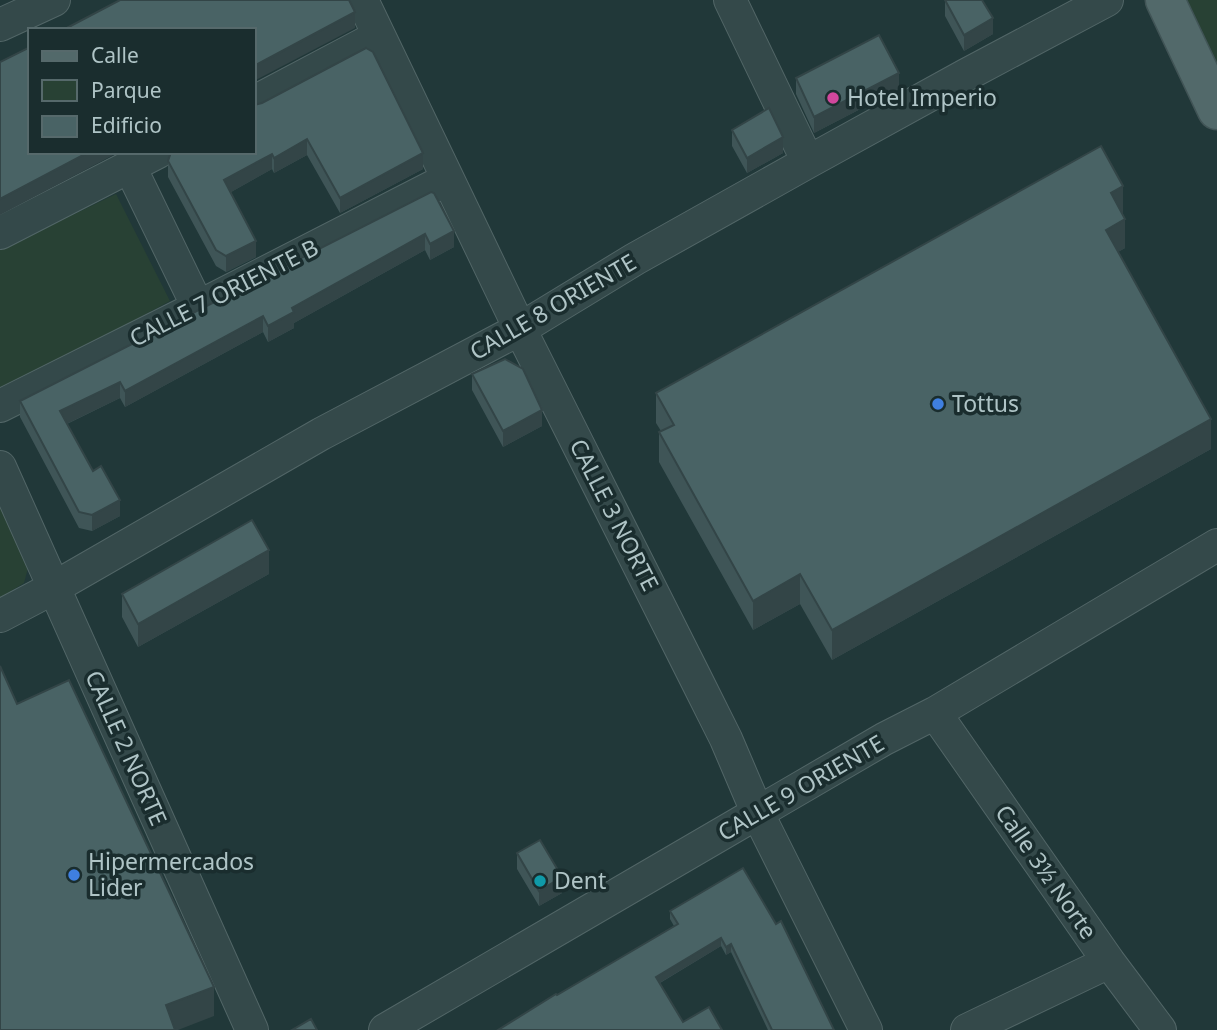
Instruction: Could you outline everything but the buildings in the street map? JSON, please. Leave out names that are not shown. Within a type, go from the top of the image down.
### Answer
[{"type":"main road","points":[[1165,0],[1217,110]]},
{"type":"street","points":[[0,25],[54,0]]},
{"type":"street","name":"CALLE 3 NORTE","points":[[362,0],[520,329],[715,718],[758,814],[866,1030]]},
{"type":"street","points":[[730,0],[808,162]]},
{"type":"street","name":"CALLE 8 ORIENTE","points":[[0,616],[321,435],[520,329],[635,259],[808,162],[1107,0]]},
{"type":"street","points":[[256,101],[379,36]]},
{"type":"street","points":[[0,233],[154,154]]},
{"type":"street","points":[[130,167],[198,307]]},
{"type":"street","name":"CALLE 7 ORIENTE B","points":[[0,406],[448,179]]},
{"type":"street","name":"CALLE 2 NORTE","points":[[0,467],[252,1030]]},
{"type":"street","name":"CALLE 9 ORIENTE","points":[[385,1030],[884,739],[935,713],[1217,545]]},
{"type":"street","name":"Calle 3½ Norte","points":[[935,713],[1109,962],[1160,1030]]},
{"type":"street","points":[[967,1030],[1109,962]]},
{"type":"green space","points":[[1183,0],[1217,0],[1217,69]]},
{"type":"green space","points":[[116,194],[170,301],[0,393],[0,250]]},
{"type":"green space","points":[[0,496],[30,561],[24,583],[0,598]]},
{"type":"place","name":"Hotel Imperio","points":[[833,98]]},
{"type":"place","name":"Tottus","points":[[938,404]]},
{"type":"place","name":"Hipermercados Lider","points":[[74,875]]},
{"type":"place","name":"Dent","points":[[540,881]]}]
